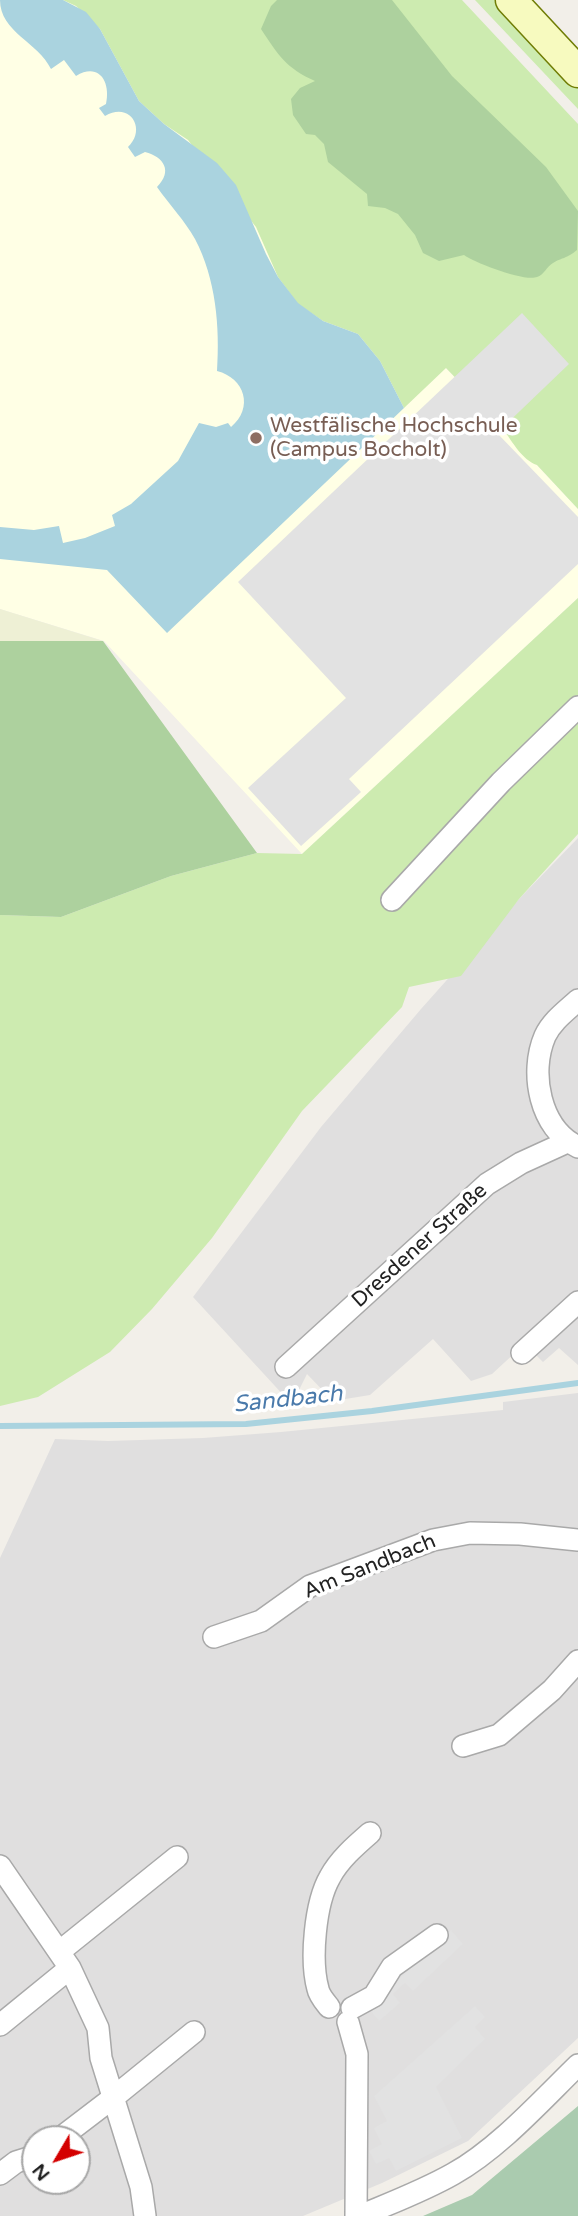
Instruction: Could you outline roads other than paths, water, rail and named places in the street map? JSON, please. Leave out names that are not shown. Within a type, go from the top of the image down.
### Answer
[{"type":"main road","points":[[511,0],[578,72]]},
{"type":"street","points":[[392,900],[501,782],[578,707]]},
{"type":"street","points":[[573,1145],[555,1128],[544,1107],[539,1086],[538,1063],[545,1037],[556,1020],[578,1000]]},
{"type":"street","name":"Dresdener Straße","points":[[286,1367],[487,1184],[521,1163],[573,1145]]},
{"type":"street","points":[[523,1353],[578,1302]]},
{"type":"street","name":"Am Sandbach","points":[[214,1637],[261,1621],[310,1586],[433,1540],[470,1533],[520,1534],[578,1541]]},
{"type":"street","points":[[463,1746],[499,1735],[552,1690],[578,1661]]},
{"type":"street","points":[[370,1833],[347,1854],[330,1877],[319,1904],[315,1958],[318,1990],[329,2007],[339,2000],[347,2002],[350,2015],[356,2054],[358,2216],[404,2198],[455,2173],[500,2139],[578,2065]]},
{"type":"street","points":[[0,2025],[65,1960],[177,1857]]},
{"type":"street","points":[[1,1868],[65,1960],[98,2028],[101,2058],[141,2187],[145,2216]]},
{"type":"street","points":[[350,2015],[374,1996],[392,1967],[437,1935]]},
{"type":"street","points":[[77,2125],[194,2032]]},
{"type":"street","points":[[0,2174],[21,2160]]},
{"type":"water","points":[[0,0],[63,0],[86,12],[100,29],[139,101],[164,124],[217,163],[236,185],[278,277],[298,303],[323,321],[358,334],[380,361],[404,408],[167,633],[107,570],[0,559],[0,527],[34,530],[59,526],[63,543],[115,526],[112,515],[131,504],[178,461],[199,423],[216,427],[228,423],[231,427],[238,419],[244,403],[240,387],[227,375],[217,371],[217,320],[208,270],[195,239],[157,187],[165,175],[164,165],[157,157],[145,152],[135,157],[128,147],[136,132],[136,125],[128,114],[114,112],[105,116],[99,108],[106,104],[107,96],[102,76],[91,71],[76,76],[64,60],[51,69],[38,51],[6,20]]},
{"type":"waterway","name":"Sandbach","points":[[0,1426],[246,1424],[372,1411],[578,1383]]},
{"type":"place","name":"Westfälische Hochschule (Campus Bocholt)","points":[[256,438]]}]
